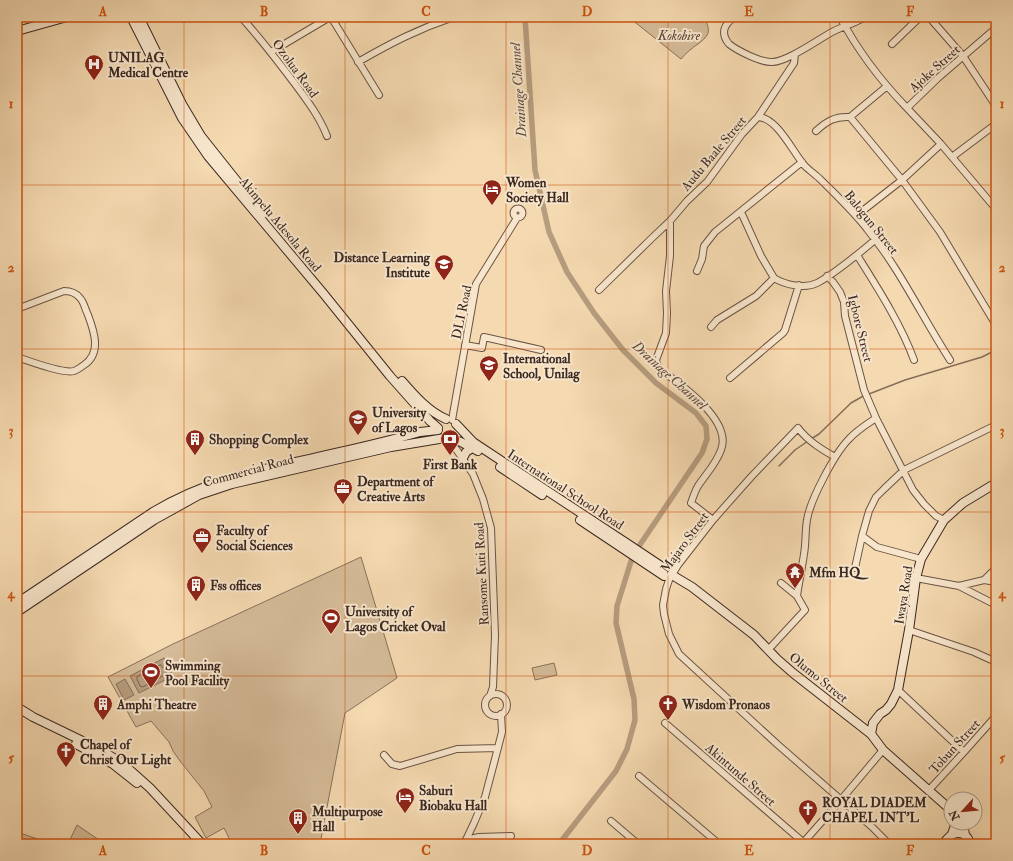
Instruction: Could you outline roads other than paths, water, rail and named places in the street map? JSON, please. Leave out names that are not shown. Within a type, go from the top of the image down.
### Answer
[{"type":"street","points":[[17,31],[68,17]]},
{"type":"street","name":"Akinpelu Adesola Road","points":[[131,17],[182,118],[208,156],[328,299],[390,376],[438,429]]},
{"type":"street","name":"Akinpelu Adesola Road","points":[[139,17],[182,104],[201,136],[212,151],[402,381],[432,412],[452,421]]},
{"type":"street","name":"Ozolua Road","points":[[242,17],[272,52],[316,114],[327,136]]},
{"type":"street","points":[[272,52],[331,17],[379,95]]},
{"type":"street","points":[[358,62],[402,37],[454,17]]},
{"type":"street","points":[[735,17],[728,21],[724,28],[726,40],[733,47],[769,62],[795,54],[813,42],[865,17]]},
{"type":"street","points":[[840,17],[865,59],[886,87],[907,108]]},
{"type":"street","points":[[892,44],[920,17]]},
{"type":"street","points":[[939,17],[931,19],[963,56],[996,106]]},
{"type":"street","name":"Ajoke Street","points":[[996,28],[963,56],[907,108],[941,144],[996,209]]},
{"type":"street","name":"Audu Baale Street","points":[[599,290],[670,221],[687,201],[707,182],[722,160],[758,117],[794,63],[795,54]]},
{"type":"street","points":[[816,131],[828,121],[850,117],[886,87]]},
{"type":"street","name":"Balogun Street","points":[[758,117],[764,117],[772,124],[793,148],[802,162],[856,216],[875,240],[894,267],[931,331],[950,360]]},
{"type":"street","points":[[850,117],[902,180],[940,232],[996,324]]},
{"type":"street","points":[[952,157],[996,124]]},
{"type":"street","points":[[856,216],[902,180],[941,144]]},
{"type":"street","points":[[697,271],[702,259],[704,246],[715,232],[802,162]]},
{"type":"street","points":[[741,212],[764,261],[774,278],[778,281],[806,286],[816,284],[857,255],[875,240]]},
{"type":"street","name":"DLI Road","points":[[452,421],[476,284],[517,218]]},
{"type":"street","points":[[670,221],[670,256],[666,291],[668,313],[666,333],[656,360],[656,365],[700,401],[721,427],[724,442],[721,450],[714,464],[697,487],[691,503],[713,520]]},
{"type":"street","points":[[857,255],[906,339],[914,360]]},
{"type":"street","name":"Igbore Street","points":[[827,276],[840,292],[844,302],[845,316],[864,390],[876,418],[895,457],[904,470],[917,496],[936,516],[944,520]]},
{"type":"street","points":[[711,327],[718,320],[756,296],[774,278]]},
{"type":"street","points":[[730,378],[783,333],[799,285]]},
{"type":"street","points":[[17,309],[64,291],[75,293],[80,297],[83,303],[94,331],[96,345],[93,356],[88,363],[74,371],[58,370],[17,357]]},
{"type":"street","points":[[465,345],[482,348],[484,337],[541,350]]},
{"type":"street","points":[[797,596],[799,576],[804,554],[807,520],[815,497],[835,457],[850,438],[876,418]]},
{"type":"street","points":[[442,421],[452,421],[457,427],[457,433],[452,438],[441,436],[438,429],[442,421]]},
{"type":"street","name":"International School Road","points":[[452,421],[473,442],[668,574]]},
{"type":"street","points":[[855,568],[869,511],[876,497],[904,470],[996,425]]},
{"type":"street","name":"Majaro Street","points":[[835,457],[812,443],[798,428],[713,520],[678,565],[668,574],[664,614],[669,634],[679,654],[840,801],[871,826],[889,844]]},
{"type":"street","name":"Commercial Road","points":[[17,603],[154,512],[197,489],[229,477],[438,429]]},
{"type":"street","name":"Commercial Road","points":[[17,612],[154,520],[199,495],[232,484],[391,446],[447,438]]},
{"type":"street","name":"International School Road","points":[[447,438],[472,448],[630,549]]},
{"type":"street","name":"Ransome Kuti Road","points":[[447,438],[463,458],[473,474],[484,499],[491,528],[495,635],[493,686],[490,696]]},
{"type":"street","points":[[463,458],[466,452],[472,448]]},
{"type":"street","name":"Iwaya Road","points":[[871,734],[873,724],[880,714],[891,704],[898,690],[909,630],[916,578],[921,560],[944,520],[963,502],[996,483]]},
{"type":"street","points":[[862,536],[877,547],[921,560]]},
{"type":"street","points":[[984,580],[996,568]]},
{"type":"street","name":"Olumo Street","points":[[668,574],[692,587],[754,635],[793,673],[871,734],[883,750],[943,803]]},
{"type":"street","points":[[916,578],[960,586],[996,605]]},
{"type":"street","points":[[960,586],[984,580],[996,582]]},
{"type":"street","points":[[768,650],[805,610],[797,596],[781,583]]},
{"type":"street","points":[[909,630],[974,652],[996,662]]},
{"type":"street","points":[[898,690],[964,752]]},
{"type":"street","points":[[496,694],[501,695],[506,700],[506,709],[501,714],[498,716],[491,714],[486,709],[486,700],[490,696],[496,694]]},
{"type":"street","points":[[17,707],[33,717],[97,748],[122,764],[150,788],[202,844]]},
{"type":"street","points":[[17,714],[113,764],[140,786],[173,822],[196,844]]},
{"type":"street","points":[[465,842],[485,797],[502,732],[501,714]]},
{"type":"street","name":"Tobun Street","points":[[929,790],[996,716]]},
{"type":"street","name":"Akintunde Street","points":[[665,723],[802,843]]},
{"type":"street","points":[[384,755],[392,764],[400,766],[457,749],[498,748]]},
{"type":"street","points":[[802,843],[883,750]]},
{"type":"street","points":[[639,776],[719,844]]},
{"type":"street","points":[[611,821],[638,844]]},
{"type":"street","points":[[964,831],[970,844]]},
{"type":"street","points":[[944,844],[946,838],[952,834],[958,833],[965,835]]},
{"type":"street","points":[[465,842],[478,837],[511,836]]},
{"type":"water","points":[[164,658],[173,676],[139,693],[130,676]]},
{"type":"water","points":[[125,679],[134,695],[124,700],[116,684]]},
{"type":"waterway","name":"Drainage Channel","points":[[525,17],[535,170],[549,232],[567,272],[594,313],[623,350],[656,383],[696,413],[706,426],[707,439],[702,453],[633,555],[617,606],[616,623],[634,699],[635,720],[627,749],[616,771],[559,844]]},
{"type":"waterway","points":[[869,394],[905,380],[982,357],[996,350]]},
{"type":"waterway","points":[[811,439],[819,434],[851,403],[865,395]]},
{"type":"waterway","points":[[779,466],[795,450],[808,441]]},
{"type":"place","name":"UNILAG Medical Centre","points":[[94,81]]},
{"type":"place","name":"Women Society Hall","points":[[492,206]]},
{"type":"place","name":"Distance Learning Institute","points":[[444,281]]},
{"type":"place","name":"International School, Unilag","points":[[489,382]]},
{"type":"place","name":"University of Lagos","points":[[358,436]]},
{"type":"place","name":"Shopping Complex","points":[[195,456]]},
{"type":"place","name":"First Bank","points":[[450,456]]},
{"type":"place","name":"Department of Creative Arts","points":[[343,505]]},
{"type":"place","name":"Faculty of Social Sciences","points":[[202,554]]},
{"type":"place","name":"Mfm HQ","points":[[795,589]]},
{"type":"place","name":"Fss offices","points":[[196,602]]},
{"type":"place","name":"University of Lagos Cricket Oval","points":[[331,635]]},
{"type":"place","name":"Swimming Pool Facility","points":[[151,689]]},
{"type":"place","name":"Amphi Theatre","points":[[103,721]]},
{"type":"place","name":"Wisdom Pronaos","points":[[668,721]]},
{"type":"place","name":"Chapel of Christ Our Light","points":[[66,768]]},
{"type":"place","name":"Saburi Biobaku Hall","points":[[405,814]]},
{"type":"place","name":"ROYAL DIADEM CHAPEL INT'L","points":[[808,826]]},
{"type":"place","name":"Multipurpose Hall","points":[[298,835]]},
{"type":"park label","name":"Kokobire","points":[[679,35]]}]
